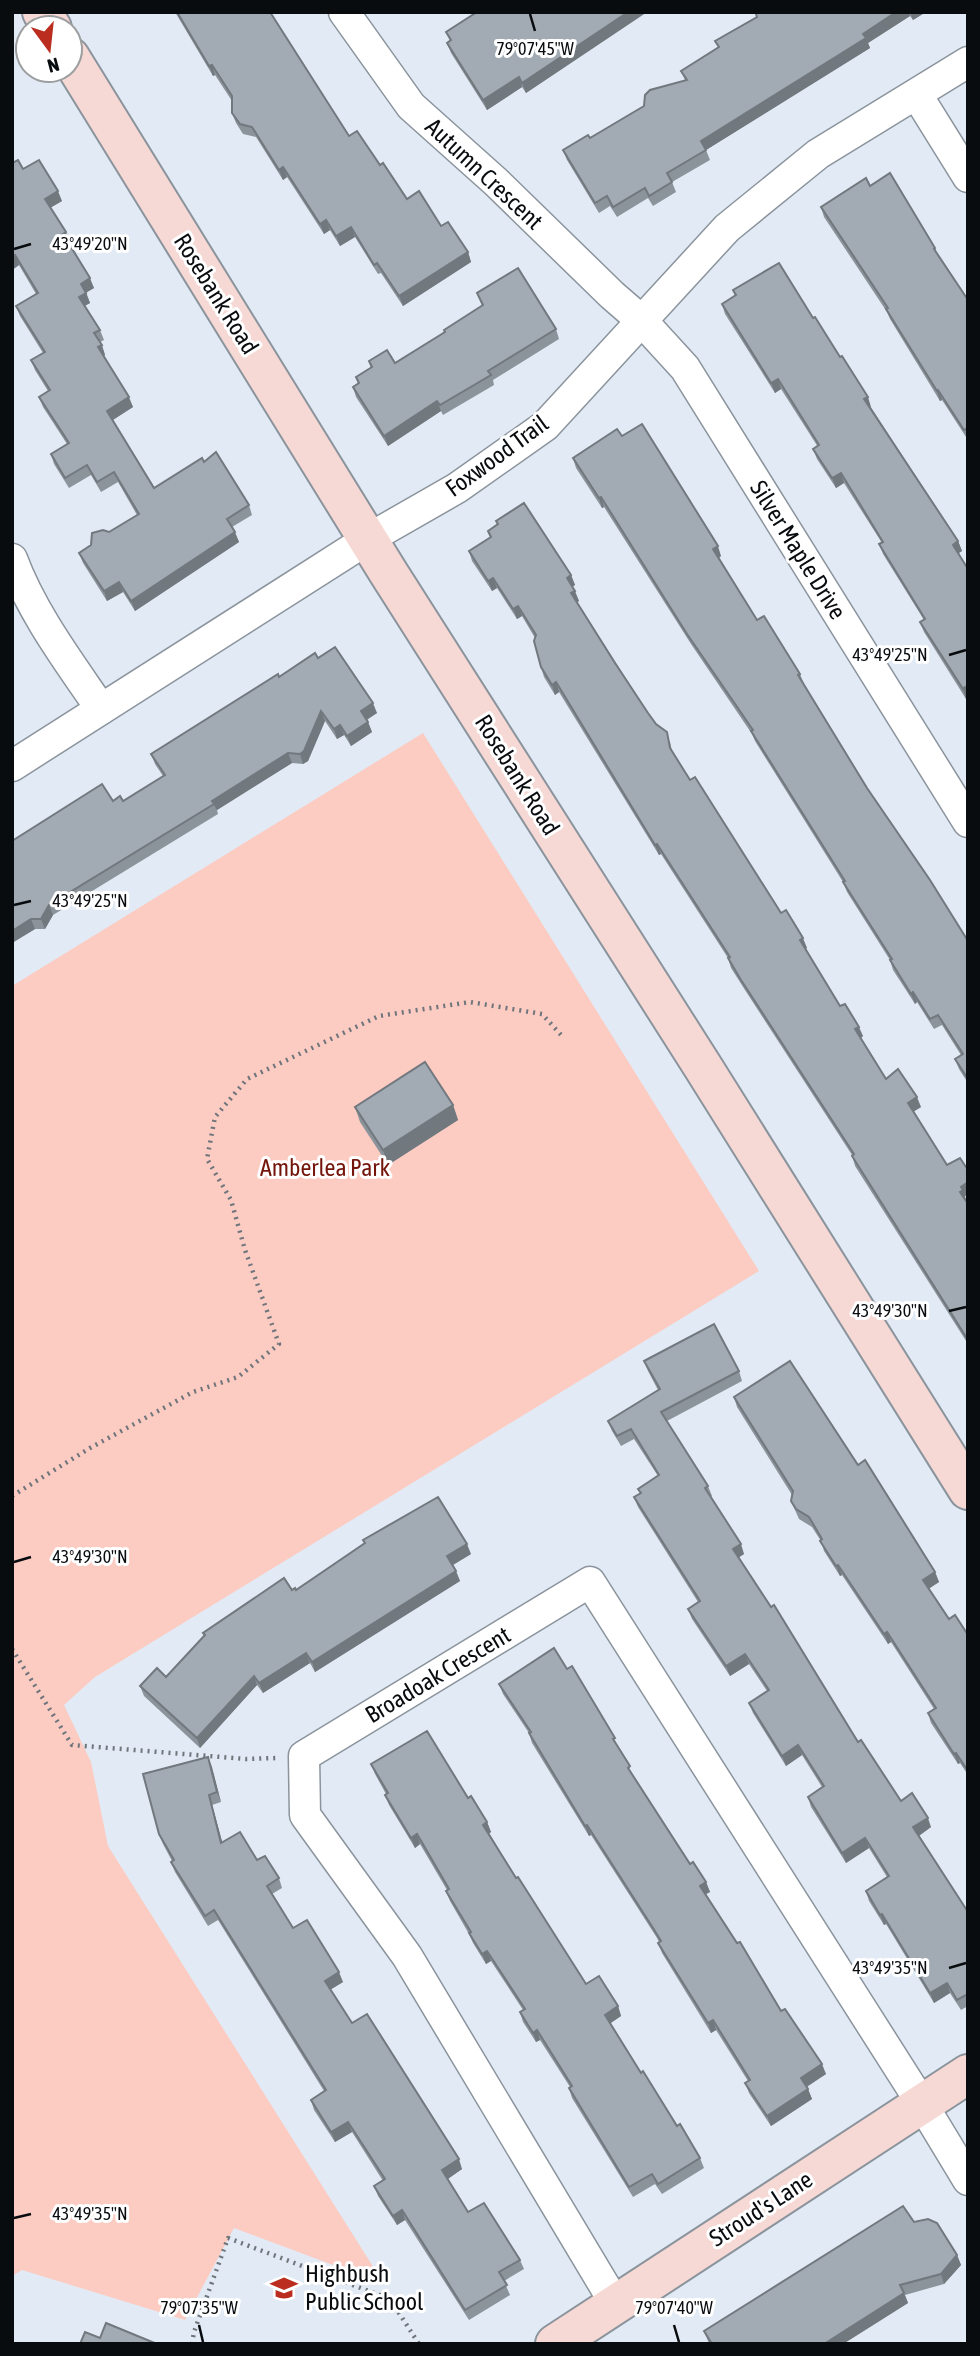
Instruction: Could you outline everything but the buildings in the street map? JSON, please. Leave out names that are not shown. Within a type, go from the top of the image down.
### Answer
[{"type":"street","name":"Autumn Crescent","points":[[356,16],[411,106],[496,182],[642,321]]},
{"type":"street","name":"Foxwood Trail","points":[[12,766],[368,540],[457,488],[545,426],[727,228],[818,154],[968,62]]},
{"type":"street","name":"Rosebank Road","points":[[84,80],[368,540],[968,1490]]},
{"type":"street","points":[[917,95],[968,177]]},
{"type":"street","name":"Silver Maple Drive","points":[[642,321],[685,368],[968,822]]},
{"type":"street","points":[[12,559],[20,581],[101,709]]},
{"type":"street","name":"Broadoak Crescent","points":[[304,1756],[590,1582],[922,2104]]},
{"type":"street","points":[[304,1756],[305,1815],[407,1956],[616,2305]]},
{"type":"street","name":"Stroud's Lane","points":[[555,2344],[968,2074]]},
{"type":"street","points":[[922,2104],[968,2180]]},
{"type":"path","points":[[12,1496],[90,1448],[193,1392],[239,1377],[279,1344],[244,1250],[231,1200],[207,1159],[215,1117],[247,1079],[379,1016],[470,1002],[541,1014],[563,1037]]},
{"type":"path","points":[[12,1649],[72,1745],[246,1759],[304,1756]]},
{"type":"path","points":[[192,2344],[228,2238],[390,2299],[419,2344]]},
{"type":"green space","name":"Amberlea Park","points":[[423,733],[759,1271],[95,1677],[64,1705],[91,1762],[108,1846],[384,2284],[234,2228],[185,2320],[22,2270],[12,2276],[12,986]]},
{"type":"place","name":"Highbush Public School","points":[[284,2288]]}]
